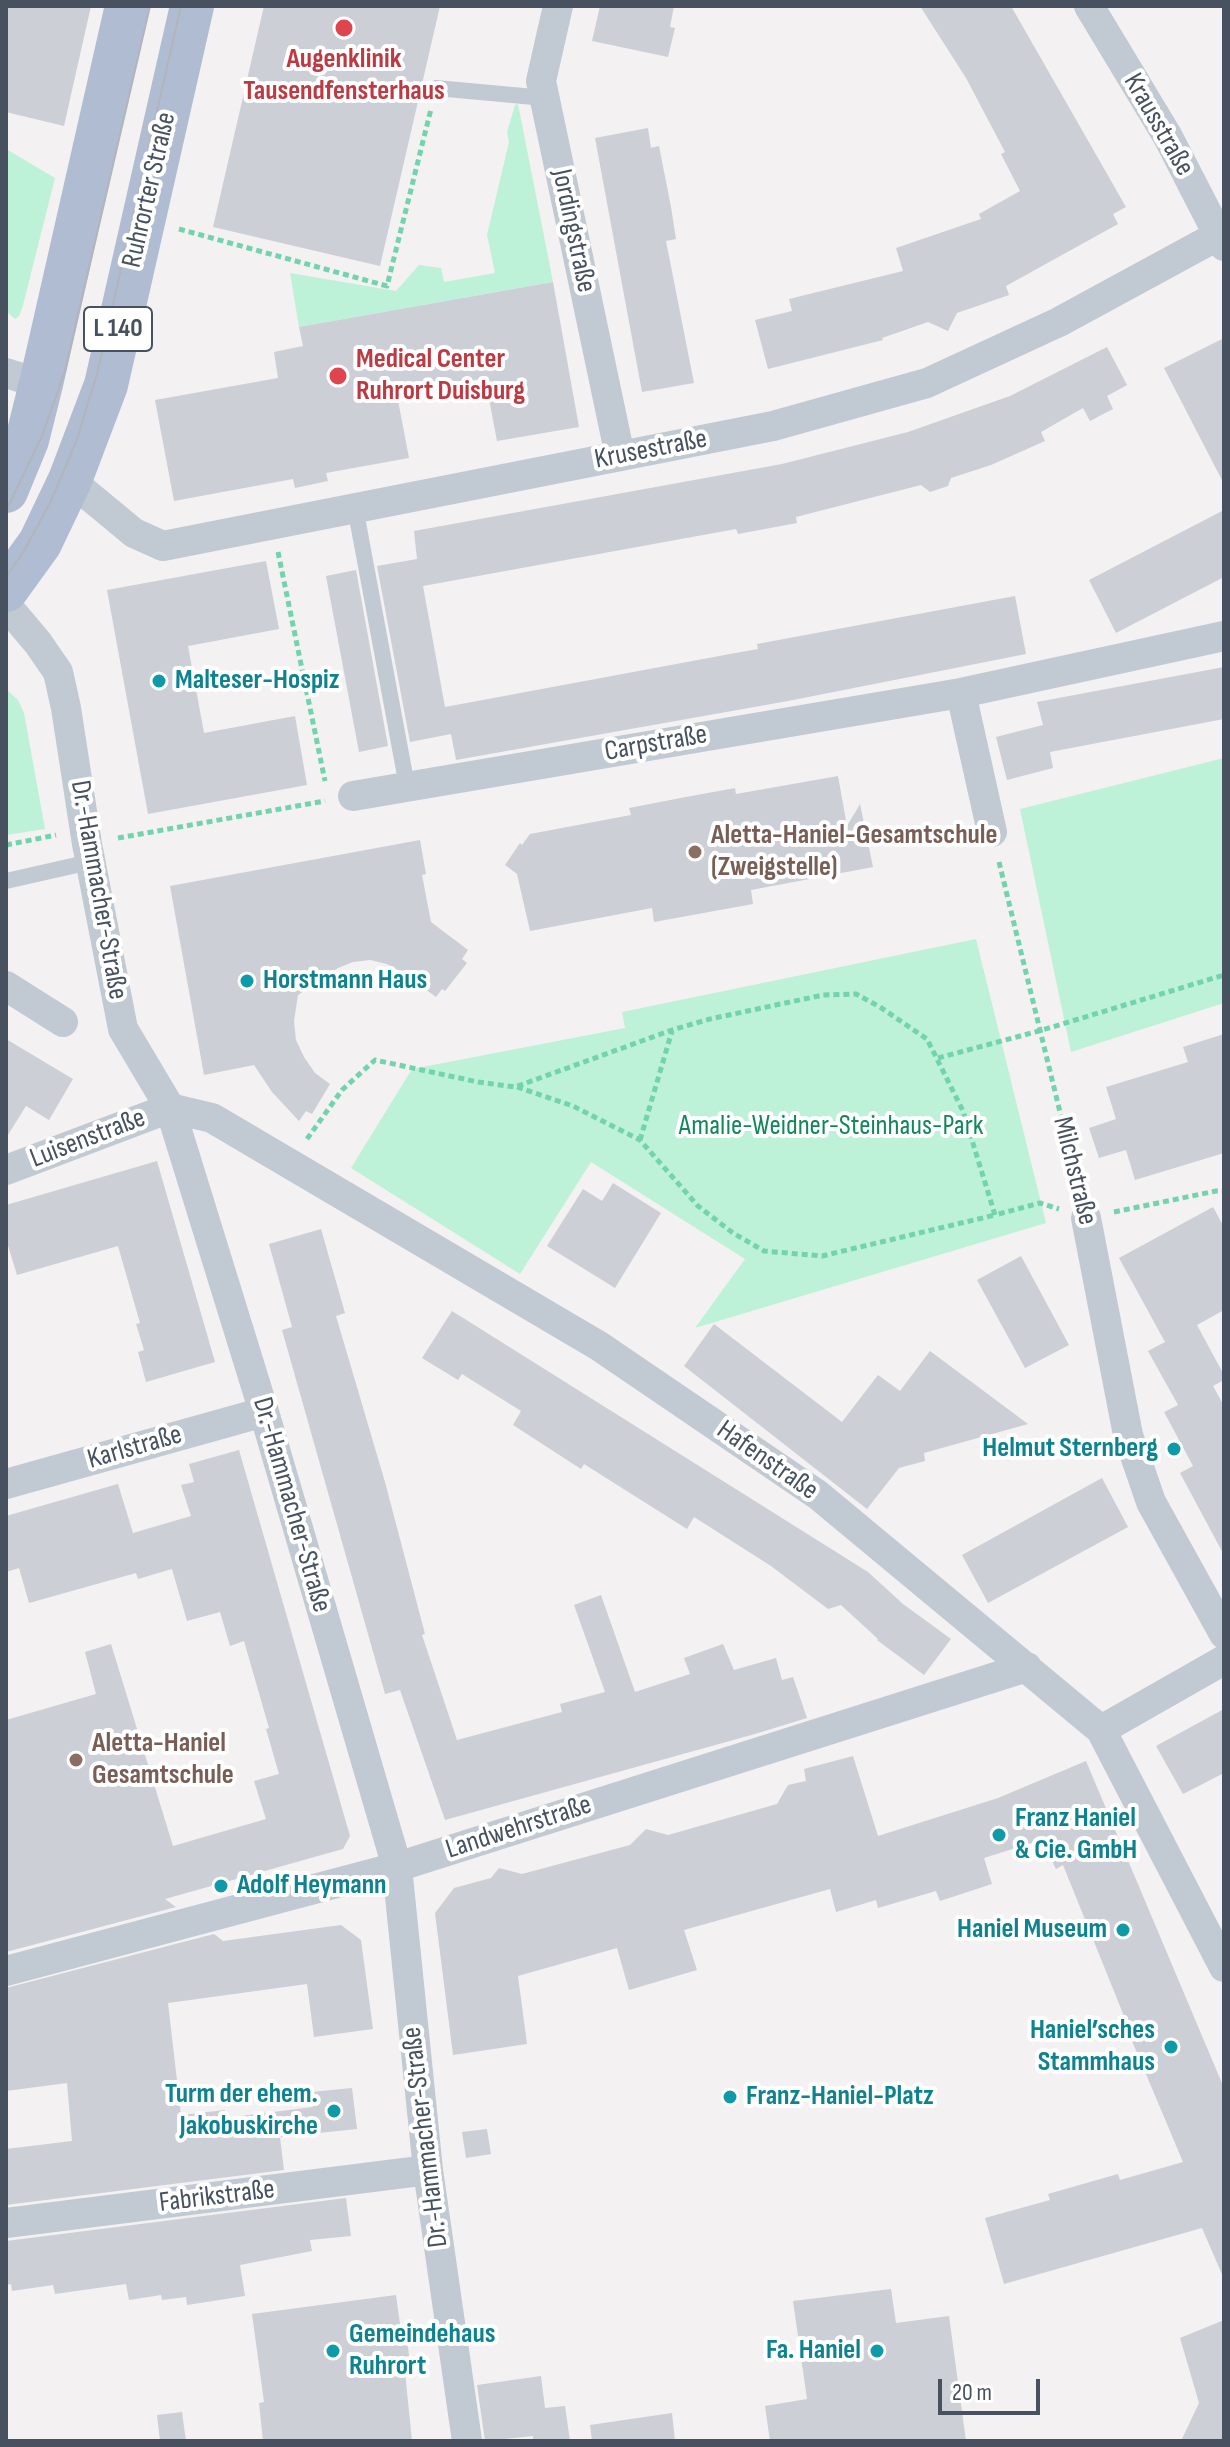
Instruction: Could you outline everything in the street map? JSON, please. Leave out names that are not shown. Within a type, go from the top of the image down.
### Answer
[{"type":"main road","name":"L 140","points":[[6,491],[27,440],[24,379],[127,6]]},
{"type":"main road","name":"Ruhrorter Straße","points":[[6,590],[40,543],[70,480],[106,385],[192,6]]},
{"type":"street","name":"Jordingstraße","points":[[558,6],[541,81],[620,456]]},
{"type":"street","name":"Krausstraße","points":[[1089,6],[1168,137],[1222,240]]},
{"type":"street","name":"Krusestraße","points":[[70,480],[134,533],[163,546],[773,426],[927,383],[1059,322],[1222,240]]},
{"type":"street","name":"Dr.-Hammacher-Straße","points":[[6,605],[58,672],[87,845],[123,1029],[170,1108],[264,1412],[397,1867],[428,2170],[467,2441]]},
{"type":"street","name":"Carpstraße","points":[[341,798],[961,693],[1224,636]]},
{"type":"street","points":[[961,693],[992,832]]},
{"type":"street","points":[[6,986],[63,1022]]},
{"type":"street","name":"Hafenstraße","points":[[170,1108],[212,1118],[599,1346],[818,1495],[1101,1730],[1224,1967]]},
{"type":"street","name":"Luisenstraße","points":[[6,1170],[170,1108]]},
{"type":"street","name":"Milchstraße","points":[[1086,1218],[1128,1435],[1151,1502],[1224,1634]]},
{"type":"street","name":"Karlstraße","points":[[6,1484],[264,1412]]},
{"type":"street","points":[[1101,1730],[1224,1660]]},
{"type":"street","name":"Landwehrstraße","points":[[6,1971],[397,1867],[1027,1667]]},
{"type":"street","name":"Fabrikstraße","points":[[6,2223],[428,2170]]},
{"type":"lane","points":[[436,88],[545,98]]},
{"type":"lane","points":[[355,507],[407,786]]},
{"type":"lane","points":[[6,881],[87,845]]},
{"type":"path","points":[[171,227],[387,286],[436,88]]},
{"type":"path","points":[[6,845],[87,845],[341,798],[272,524]]},
{"type":"path","name":"Milchstraße","points":[[992,832],[1086,1218]]},
{"type":"path","points":[[938,1058],[1224,975]]},
{"type":"path","points":[[515,1087],[710,1019],[823,995],[856,994],[927,1039],[963,1111],[995,1215]]},
{"type":"path","points":[[640,1140],[672,1030]]},
{"type":"path","points":[[289,1163],[342,1090],[375,1060],[515,1087],[573,1106],[640,1140],[698,1206],[733,1233],[764,1251],[822,1256],[1040,1203],[1086,1218],[1224,1191]]},
{"type":"path","points":[[995,1215],[1004,1212]]},
{"type":"green space","points":[[518,104],[553,282],[299,327],[290,273],[396,291],[419,265],[441,268],[444,282],[495,273],[487,235],[509,142],[507,132],[515,105]]},
{"type":"green space","points":[[6,149],[55,178],[22,309],[15,319],[6,311]]},
{"type":"green space","points":[[6,689],[18,700],[24,713],[45,829],[6,835]]},
{"type":"green space","points":[[1224,758],[1224,1003],[1071,1052],[1020,809]]},
{"type":"green space","name":"Amalie-Weidner-Steinhaus-Park","points":[[976,939],[1046,1223],[695,1328],[745,1259],[591,1162],[520,1274],[351,1168],[412,1069],[625,1028],[622,1012]]},
{"type":"building","points":[[6,6],[91,6],[64,126],[6,112]]},
{"type":"building","points":[[264,6],[440,6],[380,266],[213,227]]},
{"type":"building","points":[[600,6],[674,6],[670,27],[675,28],[668,57],[592,41]]},
{"type":"building","points":[[920,6],[1011,6],[1126,207],[1113,214],[1118,224],[1006,286],[1009,295],[957,313],[948,331],[928,322],[883,340],[768,369],[755,320],[792,311],[789,299],[903,271],[896,248],[981,219],[979,214],[1020,191],[1001,154],[1005,152],[966,78]]},
{"type":"building","points":[[648,128],[651,148],[659,146],[671,207],[676,239],[666,241],[694,383],[642,392],[595,138]]},
{"type":"building","points":[[553,282],[579,427],[497,441],[485,378],[397,395],[409,458],[326,473],[328,481],[295,488],[293,479],[174,501],[155,400],[278,378],[274,352],[303,346],[299,327]]},
{"type":"building","points":[[1224,338],[1224,484],[1164,368]]},
{"type":"building","points":[[1107,347],[1127,385],[1107,396],[1113,409],[1090,421],[1083,408],[1041,432],[1045,441],[991,465],[951,478],[948,486],[930,492],[921,485],[796,517],[797,523],[738,534],[736,529],[423,586],[445,707],[758,649],[757,644],[1015,596],[1026,654],[788,701],[456,760],[451,734],[410,742],[377,566],[417,559],[414,531],[782,464],[908,432],[1010,396]]},
{"type":"building","points":[[1224,510],[1224,577],[1116,633],[1089,580]]},
{"type":"building","name":"Malteser-Hospiz","points":[[266,561],[279,629],[188,646],[204,733],[295,716],[307,785],[148,814],[107,590]]},
{"type":"building","points":[[356,570],[388,746],[359,752],[326,576]]},
{"type":"building","points":[[1224,667],[1224,719],[1050,752],[1053,768],[1007,780],[996,737],[1043,725],[1037,702]]},
{"type":"building","points":[[838,776],[847,826],[860,804],[873,867],[751,890],[753,904],[654,922],[652,908],[530,931],[517,874],[505,865],[530,834],[631,815],[629,808],[686,797],[735,788],[736,794]]},
{"type":"building","name":"Horstmann Haus","points":[[420,840],[426,874],[422,875],[431,922],[468,950],[462,959],[467,963],[445,991],[442,989],[436,997],[402,972],[370,960],[338,968],[298,995],[294,1021],[296,1040],[315,1073],[330,1084],[312,1114],[306,1111],[299,1121],[272,1092],[254,1065],[204,1075],[170,886]]},
{"type":"building","points":[[1224,1034],[1224,1153],[1135,1180],[1126,1150],[1099,1158],[1089,1128],[1116,1119],[1106,1087],[1188,1062],[1183,1047]]},
{"type":"building","points":[[6,1039],[73,1079],[49,1120],[26,1106],[6,1138]]},
{"type":"building","points":[[157,1161],[215,1362],[146,1382],[138,1352],[144,1350],[136,1324],[140,1323],[118,1246],[17,1275],[6,1239],[6,1205]]},
{"type":"building","points":[[613,1183],[661,1213],[615,1288],[547,1246],[583,1189],[602,1201]]},
{"type":"building","points":[[1213,1207],[1224,1227],[1224,1310],[1197,1325],[1224,1375],[1224,1380],[1213,1386],[1224,1406],[1224,1555],[1180,1473],[1193,1466],[1164,1412],[1178,1405],[1148,1351],[1165,1342],[1119,1258]]},
{"type":"building","points":[[321,1229],[345,1313],[336,1316],[385,1482],[425,1634],[422,1635],[457,1740],[562,1712],[560,1704],[605,1692],[574,1605],[601,1595],[635,1692],[690,1674],[684,1658],[723,1644],[734,1670],[776,1658],[782,1680],[793,1677],[807,1718],[445,1820],[400,1690],[385,1694],[282,1330],[292,1327],[269,1244]]},
{"type":"building","points":[[1021,1256],[1069,1345],[1025,1368],[977,1280]]},
{"type":"building","points":[[452,1311],[868,1572],[903,1604],[951,1639],[924,1675],[877,1640],[841,1605],[828,1609],[771,1566],[694,1517],[687,1529],[584,1464],[581,1469],[513,1425],[521,1411],[462,1374],[458,1380],[422,1358]]},
{"type":"building","points":[[714,1324],[842,1422],[878,1375],[900,1391],[930,1351],[1028,1424],[924,1453],[925,1461],[899,1468],[867,1509],[684,1366]]},
{"type":"building","points":[[239,1450],[350,1836],[343,1849],[165,1899],[176,1907],[6,1952],[6,1720],[96,1694],[85,1652],[111,1644],[173,1846],[266,1819],[254,1781],[279,1774],[244,1641],[230,1646],[220,1612],[187,1621],[172,1569],[138,1579],[136,1573],[29,1603],[19,1568],[6,1572],[6,1516],[118,1484],[133,1533],[191,1516],[181,1485],[194,1482],[189,1464]]},
{"type":"building","points":[[1102,1478],[1128,1527],[988,1603],[962,1555]]},
{"type":"building","points":[[1224,1709],[1224,1773],[1183,1794],[1156,1746]]},
{"type":"building","points":[[853,1756],[878,1836],[998,1798],[1086,1761],[1224,2088],[1224,2279],[1202,2228],[1004,2284],[985,2218],[1050,2200],[1048,2194],[1118,2174],[1120,2180],[1183,2162],[1063,1865],[1056,1869],[1041,1840],[984,1858],[992,1884],[940,1901],[936,1891],[878,1908],[876,1900],[836,1912],[830,1889],[684,1930],[697,1970],[629,1990],[617,1948],[518,1976],[527,2044],[453,2055],[435,1913],[454,1888],[491,1878],[499,1868],[522,1874],[630,1845],[646,1829],[668,1835],[777,1804],[788,1785],[806,1781],[804,1769]]},
{"type":"building","points":[[341,1925],[361,1940],[373,2029],[314,2037],[307,1984],[168,2003],[181,2115],[225,2110],[225,2118],[313,2107],[311,2092],[352,2088],[357,2129],[280,2137],[284,2170],[6,2205],[6,2149],[72,2141],[67,2083],[6,2091],[6,1988],[214,1934],[223,1941]]},
{"type":"building","points":[[487,2129],[491,2154],[466,2158],[462,2132]]},
{"type":"building","points":[[346,2198],[351,2236],[310,2240],[312,2251],[240,2265],[245,2296],[187,2305],[186,2297],[162,2300],[161,2295],[129,2300],[126,2284],[55,2294],[53,2285],[12,2291],[11,2284],[6,2285],[6,2241]]},
{"type":"building","name":"Fa. Haniel","points":[[891,2289],[896,2323],[949,2316],[966,2441],[770,2441],[765,2406],[807,2399],[793,2301]]},
{"type":"building","name":"Gemeindehaus Ruhrort","points":[[396,2295],[401,2331],[406,2331],[411,2372],[405,2372],[412,2441],[263,2441],[259,2403],[264,2402],[252,2314]]},
{"type":"building","points":[[1224,2320],[1224,2441],[1181,2441],[1199,2403],[1180,2338]]},
{"type":"building","points":[[541,2376],[545,2408],[565,2406],[570,2441],[533,2441],[533,2436],[485,2441],[477,2385]]},
{"type":"building","points":[[182,2412],[186,2441],[160,2441],[157,2415]]},
{"type":"building","points":[[672,2413],[675,2441],[592,2441],[590,2425]]},
{"type":"tram line","points":[[6,511],[42,436],[65,371],[150,6]]},
{"type":"tram line","points":[[6,577],[50,503],[76,442],[97,374],[181,6]]},
{"type":"place","name":"Augenklinik Tausendfensterhaus","points":[[344,28]]},
{"type":"place","name":"Medical Center Ruhrort Duisburg","points":[[338,376]]},
{"type":"place","name":"Malteser-Hospiz","points":[[159,681]]},
{"type":"place","name":"Aletta-Haniel-Gesamtschule (Zweigstelle)","points":[[695,852]]},
{"type":"place","name":"Horstmann Haus","points":[[247,981]]},
{"type":"place","name":"Helmut Sternberg","points":[[1174,1449]]},
{"type":"place","name":"Aletta-Haniel Gesamtschule","points":[[76,1760]]},
{"type":"place","name":"Franz Haniel & Cie. GmbH","points":[[999,1835]]},
{"type":"place","name":"Adolf Heymann","points":[[221,1886]]},
{"type":"place","name":"Haniel Museum","points":[[1123,1930]]},
{"type":"place","name":"Haniel’sches Stammhaus","points":[[1171,2047]]},
{"type":"place","name":"Franz-Haniel-Platz","points":[[730,2097]]},
{"type":"place","name":"Turm der ehem. Jakobuskirche","points":[[334,2111]]},
{"type":"place","name":"Gemeindehaus Ruhrort","points":[[333,2351]]},
{"type":"place","name":"Fa. Haniel","points":[[877,2351]]}]
